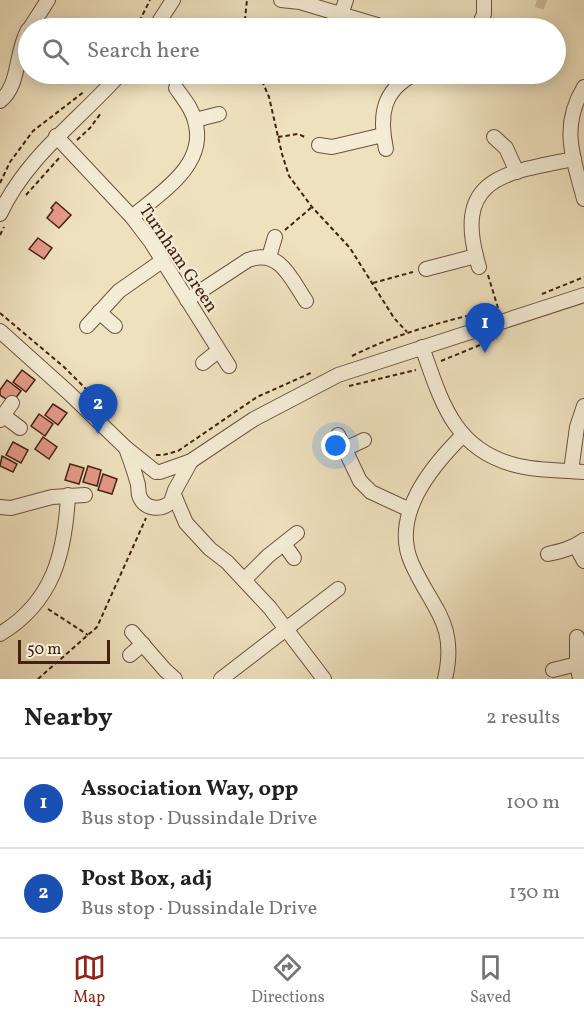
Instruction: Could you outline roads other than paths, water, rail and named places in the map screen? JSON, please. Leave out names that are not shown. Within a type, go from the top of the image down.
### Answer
[{"type":"street","points":[[36,18],[48,0]]},
{"type":"street","points":[[159,18],[165,0]]},
{"type":"street","points":[[161,18],[173,0]]},
{"type":"street","points":[[281,0],[300,2],[354,18]]},
{"type":"street","points":[[341,14],[346,0]]},
{"type":"street","points":[[482,18],[484,0]]},
{"type":"street","points":[[0,101],[13,84],[18,56]]},
{"type":"street","points":[[0,214],[8,197],[31,164],[56,136],[110,84]]},
{"type":"street","points":[[386,149],[381,124],[388,96],[398,84]]},
{"type":"street","points":[[584,87],[576,100],[570,132],[584,199]]},
{"type":"street","points":[[132,217],[182,174],[189,164],[196,140],[195,120],[176,88]]},
{"type":"street","points":[[195,120],[219,114]]},
{"type":"street","points":[[319,145],[332,147],[383,135]]},
{"type":"street","name":"Turnham Green","points":[[56,136],[132,217],[229,366]]},
{"type":"street","points":[[494,137],[506,148],[517,172]]},
{"type":"street","points":[[426,269],[478,262],[471,222],[476,199],[492,182],[517,172],[574,159]]},
{"type":"street","points":[[269,257],[275,237]]},
{"type":"street","points":[[187,300],[249,260],[259,256],[269,257],[277,262],[306,301]]},
{"type":"street","points":[[87,326],[119,291],[162,261]]},
{"type":"street","points":[[139,487],[146,476],[191,461],[254,419],[338,375],[584,295]]},
{"type":"street","points":[[99,312],[115,326]]},
{"type":"street","points":[[0,331],[126,448],[172,480],[186,523],[270,608],[324,679]]},
{"type":"street","points":[[422,347],[441,402],[454,424],[486,454],[514,465],[534,469],[578,471],[577,427],[584,406]]},
{"type":"street","points":[[203,363],[218,351]]},
{"type":"street","points":[[12,403],[2,418],[20,428]]},
{"type":"street","points":[[338,435],[360,482],[370,492],[410,510]]},
{"type":"street","points":[[445,679],[448,666],[448,639],[440,613],[410,562],[406,544],[406,526],[410,510],[436,465],[464,435]]},
{"type":"street","points":[[345,449],[364,440]]},
{"type":"street","points":[[126,448],[144,502],[151,507],[153,512],[186,523]]},
{"type":"street","points":[[153,512],[168,504],[191,461]]},
{"type":"street","points":[[0,634],[25,617],[39,601],[59,557],[68,495]]},
{"type":"street","points":[[0,507],[11,508],[52,496],[85,495]]},
{"type":"street","points":[[244,580],[268,556],[297,533]]},
{"type":"street","points":[[548,554],[580,543],[584,561]]},
{"type":"street","points":[[284,544],[294,558]]},
{"type":"street","points":[[221,679],[338,589]]},
{"type":"street","points":[[132,632],[175,679]]},
{"type":"street","points":[[577,638],[577,664],[580,679]]},
{"type":"street","points":[[130,655],[143,644]]},
{"type":"street","points":[[553,670],[577,664]]},
{"type":"tunnel","points":[[537,0],[546,3]]},
{"type":"place","name":"Association Way, opp","points":[[485,353]]},
{"type":"place","name":"Post Box, adj","points":[[98,434]]}]
